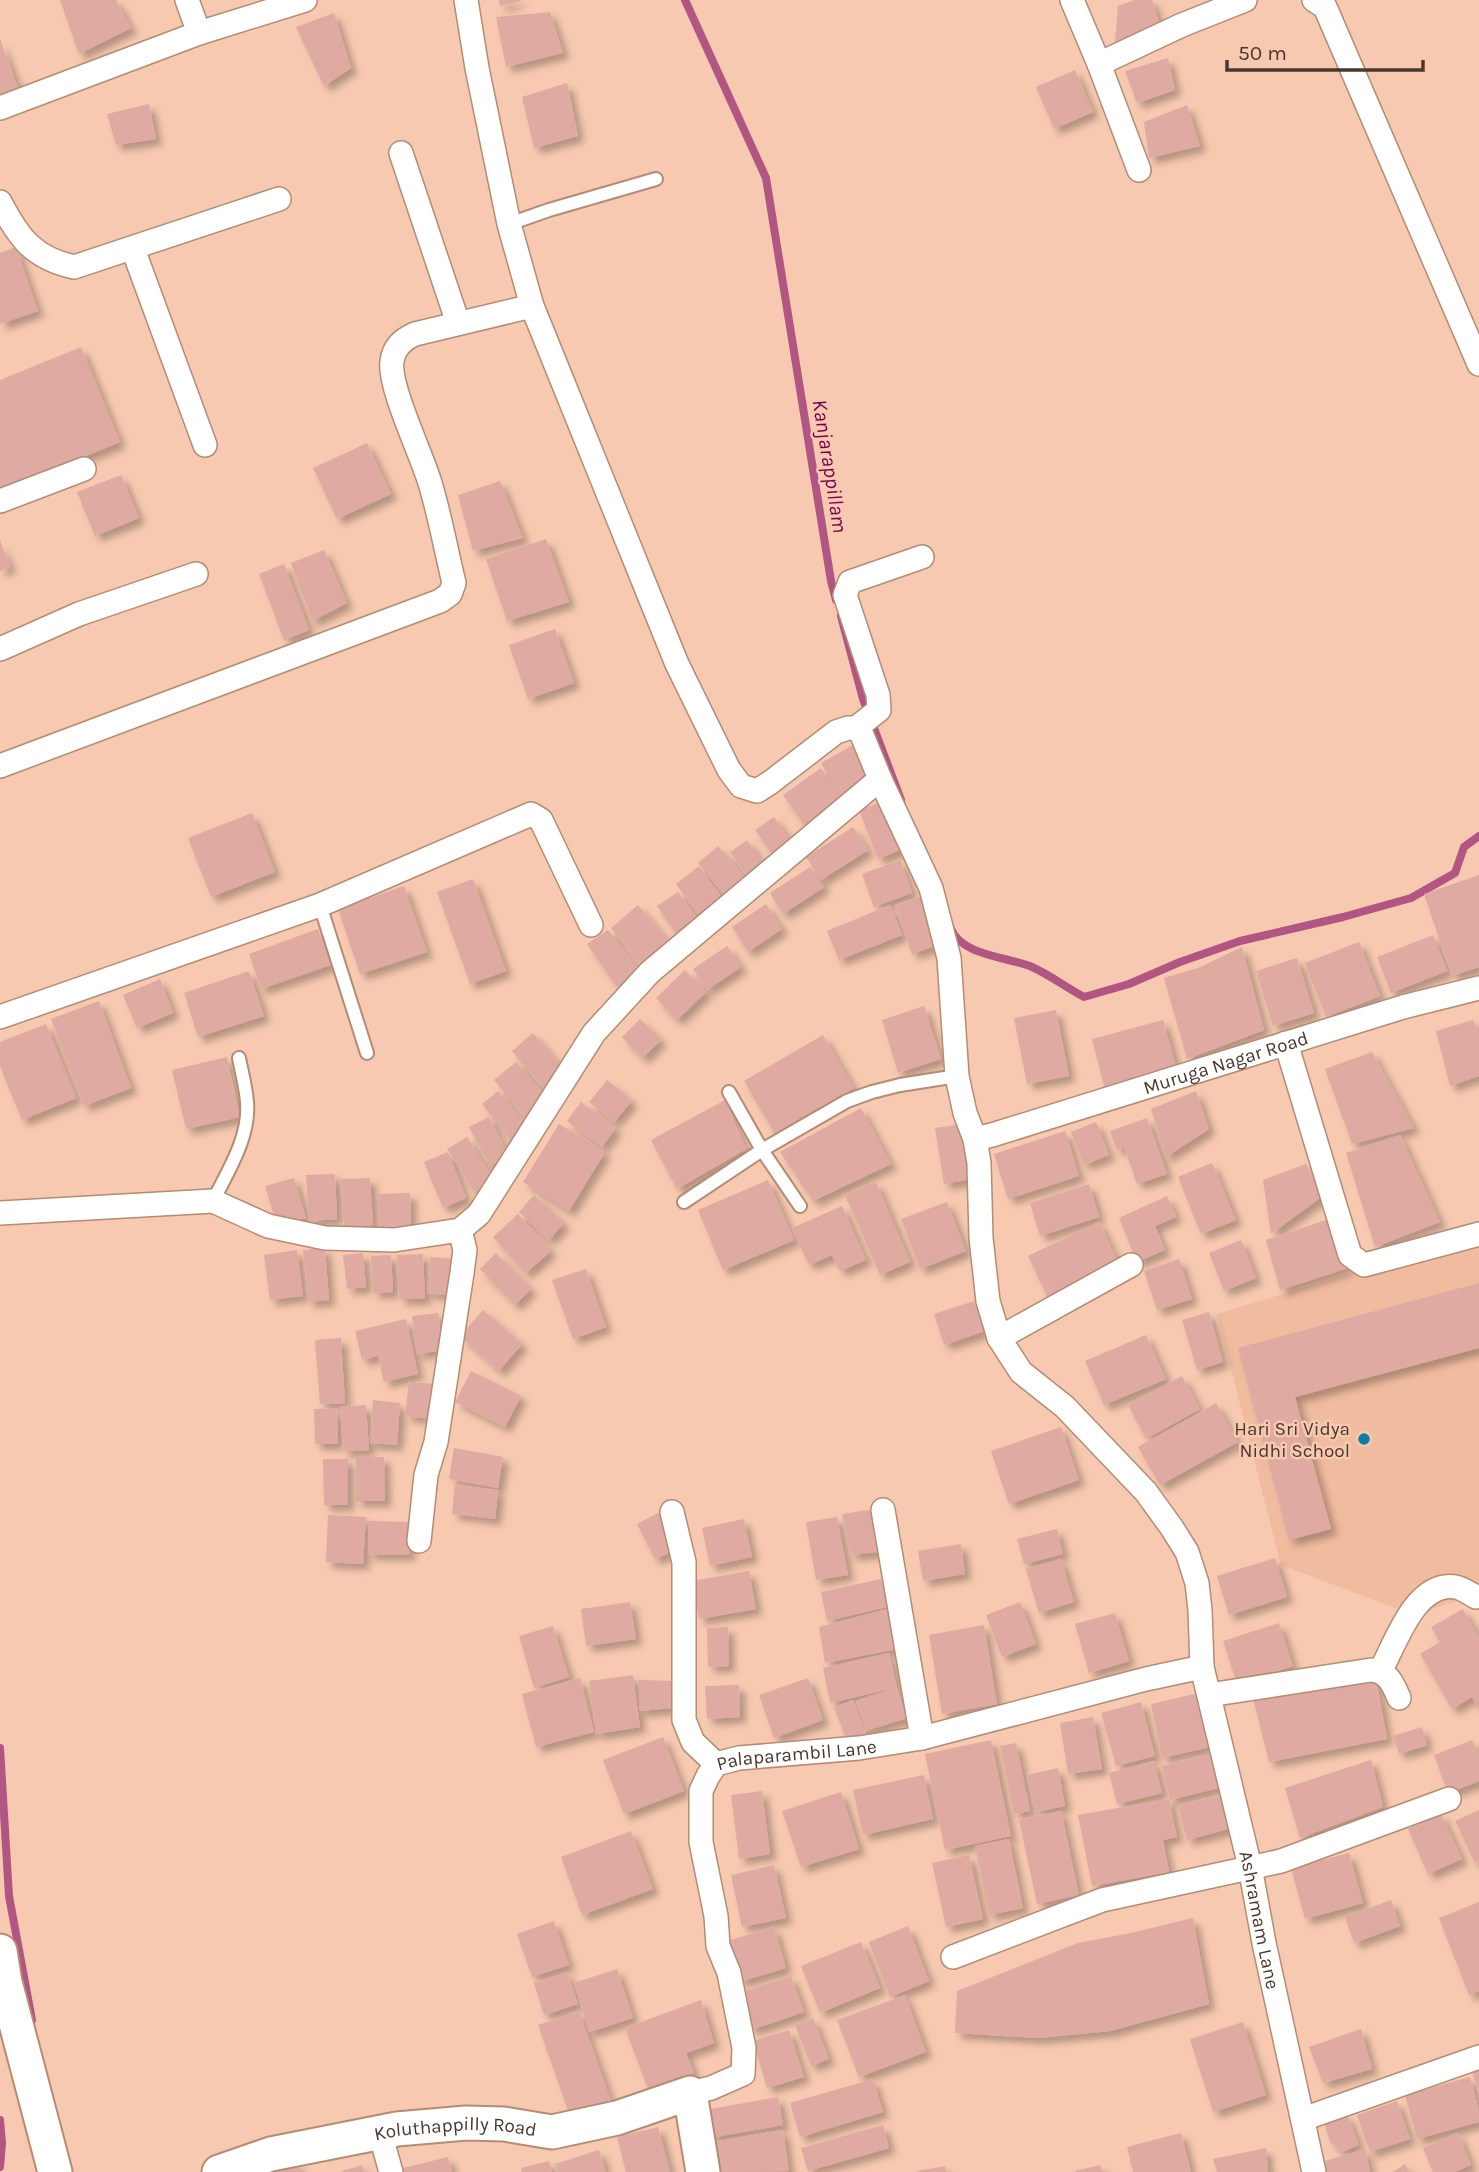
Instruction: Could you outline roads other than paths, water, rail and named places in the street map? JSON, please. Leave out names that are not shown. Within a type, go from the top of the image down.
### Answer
[{"type":"street","points":[[187,0],[200,33]]},
{"type":"street","points":[[0,108],[200,33],[305,0]]},
{"type":"street","points":[[466,0],[509,224],[532,306],[677,664],[729,770],[741,786],[757,791],[836,732],[866,720]]},
{"type":"street","points":[[1072,0],[1139,170]]},
{"type":"street","points":[[1099,64],[1182,25],[1245,0]]},
{"type":"street","points":[[1314,0],[1325,7],[1479,364]]},
{"type":"street","points":[[401,153],[458,323]]},
{"type":"street","points":[[0,202],[13,225],[35,251],[54,262],[74,267],[279,199]]},
{"type":"street","points":[[133,249],[205,445]]},
{"type":"street","points":[[0,766],[440,601],[450,594],[454,583],[433,494],[393,380],[392,361],[404,338],[532,306]]},
{"type":"street","points":[[0,501],[84,469]]},
{"type":"street","name":"Ashramam Lane","points":[[922,557],[850,582],[845,595],[878,695],[862,735],[931,888],[949,958],[957,1076],[979,1163],[981,1238],[988,1301],[999,1338],[1021,1372],[1065,1407],[1146,1492],[1187,1552],[1197,1583],[1202,1667],[1250,1867],[1314,2172]]},
{"type":"street","points":[[0,649],[79,614],[196,573]]},
{"type":"street","points":[[0,1213],[213,1200],[268,1226],[325,1238],[394,1240],[460,1230],[479,1214],[594,1033],[650,972],[880,779]]},
{"type":"street","points":[[0,1017],[320,905],[531,814],[541,820],[591,925]]},
{"type":"street","name":"Muruga Nagar Road","points":[[975,1139],[1403,1007],[1479,988]]},
{"type":"street","points":[[1286,1043],[1350,1255],[1364,1265],[1479,1234]]},
{"type":"street","points":[[419,1541],[426,1475],[436,1442],[465,1250],[460,1230]]},
{"type":"street","points":[[999,1338],[1130,1265]]},
{"type":"street","points":[[883,1510],[922,1738]]},
{"type":"street","points":[[673,1512],[684,1562],[684,1720],[693,1742],[716,1764]]},
{"type":"street","points":[[1381,1670],[1419,1601],[1432,1590],[1457,1587],[1476,1597]]},
{"type":"street","name":"Palaparambil Lane","points":[[690,2094],[743,2074],[744,2048],[729,1973],[719,1946],[716,1916],[701,1842],[701,1791],[716,1764],[739,1758],[859,1748],[922,1738],[1146,1678],[1202,1667]]},
{"type":"street","points":[[1209,1695],[1381,1670]]},
{"type":"street","points":[[1381,1670],[1390,1679],[1399,1698]]},
{"type":"street","points":[[953,1957],[1102,1900],[1281,1861],[1449,1799]]},
{"type":"street","points":[[0,1951],[5,1982],[55,2172]]},
{"type":"street","points":[[1303,2119],[1479,2057]]},
{"type":"street","points":[[690,2094],[702,2172]]},
{"type":"street","name":"Koluthappilly Road","points":[[219,2172],[271,2154],[380,2133],[466,2123],[504,2124],[552,2132],[617,2118],[690,2094]]},
{"type":"street","points":[[380,2133],[391,2172]]},
{"type":"lane","points":[[509,224],[656,179]]},
{"type":"lane","points":[[320,905],[367,1053]]},
{"type":"lane","points":[[213,1200],[230,1168],[246,1122],[247,1102],[239,1058]]},
{"type":"lane","points":[[684,1202],[762,1150],[848,1101],[900,1085],[957,1076]]},
{"type":"lane","points":[[729,1092],[762,1150],[800,1206]]},
{"type":"waterway","name":"Kanjarappillam","points":[[685,0],[766,178],[836,600]]},
{"type":"waterway","name":"Kanjarappillam","points":[[841,616],[863,699],[901,800]]},
{"type":"waterway","points":[[951,929],[965,945],[1032,967],[1084,997],[1129,984],[1240,941],[1411,898],[1455,873],[1464,847],[1479,836]]},
{"type":"waterway","points":[[0,1748],[9,1896],[32,2020]]},
{"type":"waterway","points":[[0,2120],[0,2167]]},
{"type":"place","name":"Hari Sri Vidya Nidhi School","points":[[1364,1439]]}]
